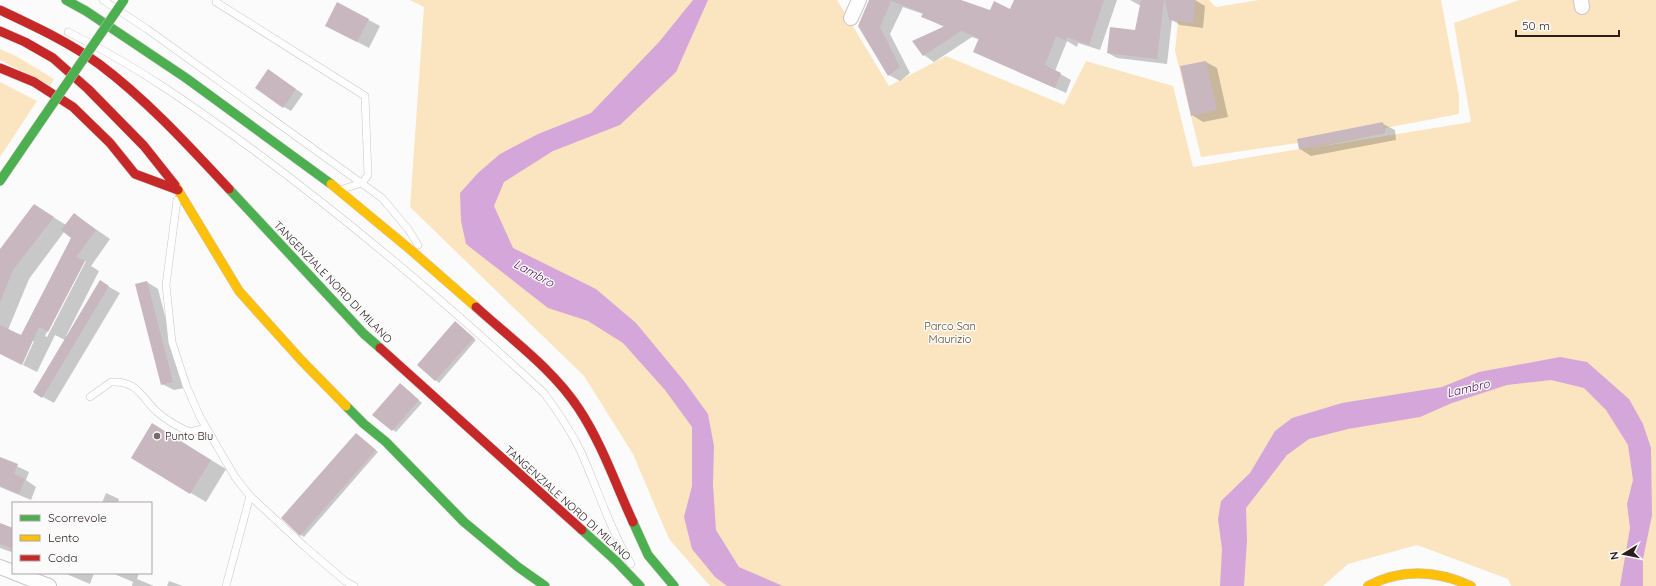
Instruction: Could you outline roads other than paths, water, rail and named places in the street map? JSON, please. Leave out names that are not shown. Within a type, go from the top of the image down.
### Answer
[{"type":"main road","points":[[66,0],[86,11],[186,78],[338,190],[432,269],[533,358],[559,384],[579,409],[593,434],[648,555],[674,586]]},
{"type":"main road","points":[[0,181],[124,0]]},
{"type":"main road","name":"TANGENZIALE NORD DI MILANO","points":[[0,10],[60,39],[99,64],[129,89],[154,112],[215,174],[364,334],[616,561],[640,586]]},
{"type":"main road","points":[[0,31],[26,42],[53,58],[88,90],[144,146],[178,190],[239,291],[301,360],[364,424],[386,442],[464,522],[518,567],[544,586]]},
{"type":"main road","points":[[0,68],[21,75],[48,88],[75,107],[114,148],[135,174],[178,190]]},
{"type":"main road","points":[[1368,586],[1389,577],[1416,572],[1445,576],[1471,586]]},
{"type":"main road","points":[[1389,586],[1417,581],[1430,581],[1450,586]]},
{"type":"street","points":[[851,18],[859,0]]},
{"type":"street","points":[[0,567],[12,572]]},
{"type":"street","points":[[17,574],[49,586]]},
{"type":"lane","points":[[103,0],[147,29],[382,198],[408,229],[432,269]]},
{"type":"lane","points":[[216,2],[365,96],[368,175],[362,183],[338,190]]},
{"type":"lane","points":[[0,10],[53,26]]},
{"type":"lane","points":[[61,29],[109,52],[150,77],[204,114],[311,193],[368,239],[544,393],[562,418],[581,451],[613,529],[645,586]]},
{"type":"lane","points":[[178,190],[166,284],[172,342],[186,385],[206,428],[235,477],[250,496],[304,546],[345,581],[354,586]]},
{"type":"lane","points":[[90,397],[111,382],[120,382],[131,385],[140,392],[155,410],[174,424],[190,432],[206,428]]},
{"type":"lane","points":[[226,586],[250,496]]},
{"type":"water","name":"Lambro","points":[[693,0],[708,0],[676,72],[620,125],[553,151],[504,182],[494,206],[513,248],[596,289],[636,323],[684,381],[708,414],[714,446],[713,484],[716,530],[739,567],[783,586],[727,586],[715,577],[692,549],[684,517],[692,486],[692,427],[665,390],[623,343],[588,321],[548,308],[466,244],[461,221],[460,193],[478,173],[500,154],[538,134],[591,113],[659,42]]},
{"type":"water","name":"Lambro","points":[[1560,357],[1587,362],[1629,399],[1643,424],[1651,448],[1652,515],[1643,559],[1643,586],[1620,586],[1630,528],[1627,504],[1633,480],[1628,445],[1606,410],[1584,388],[1551,380],[1507,385],[1452,403],[1420,417],[1348,429],[1309,439],[1287,455],[1246,508],[1247,540],[1244,586],[1220,586],[1222,549],[1218,519],[1221,501],[1250,473],[1275,431],[1292,418],[1342,403],[1442,387],[1479,372]]},
{"type":"place","name":"Punto Blu","points":[[157,436]]},
{"type":"park label","name":"Parco San Maurizio","points":[[950,332]]}]
